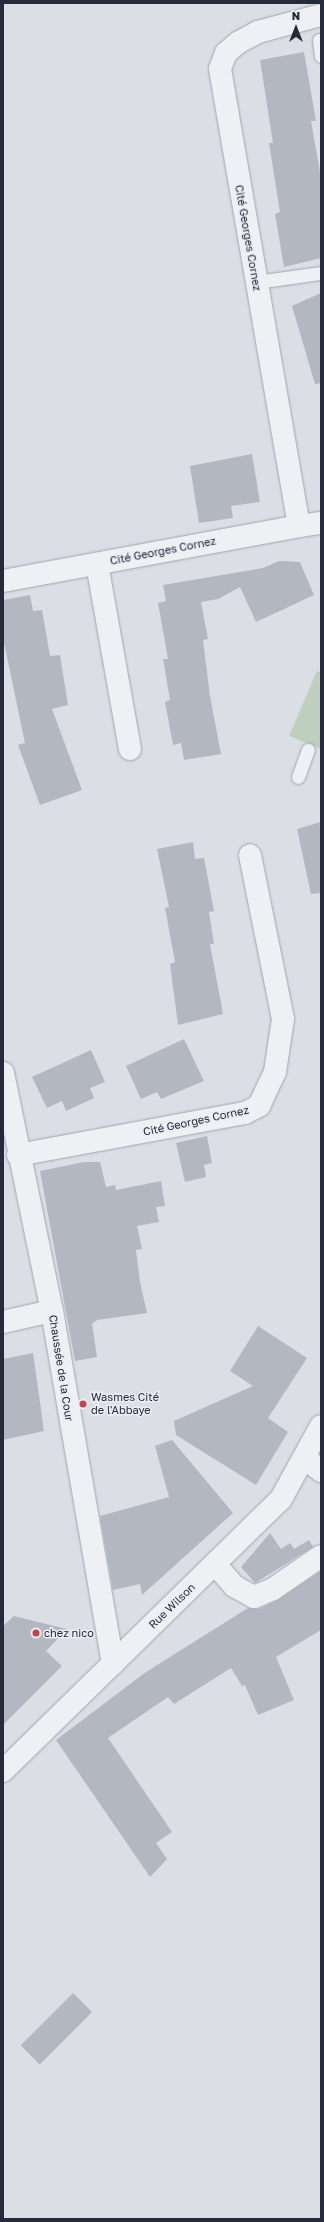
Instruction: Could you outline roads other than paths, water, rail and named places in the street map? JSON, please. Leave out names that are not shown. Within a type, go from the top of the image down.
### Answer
[{"type":"street","name":"Cité Georges Cornez","points":[[299,526],[220,69],[226,53],[239,42],[258,32],[321,15]]},
{"type":"street","name":"Cité Georges Cornez","points":[[3,581],[321,523]]},
{"type":"street","name":"Cité Georges Cornez","points":[[97,564],[130,749]]},
{"type":"street","name":"Cité Georges Cornez","points":[[18,1155],[245,1113],[259,1106],[275,1072],[283,1019],[250,855]]},
{"type":"street","name":"Chaussée de la Cour","points":[[3,1073],[18,1155],[52,1312],[113,1664]]},
{"type":"street","points":[[3,1322],[52,1312]]},
{"type":"street","name":"Rue Wilson","points":[[3,1771],[281,1499],[313,1464],[321,1426]]},
{"type":"street","points":[[215,1564],[234,1586],[254,1597],[273,1589],[321,1556]]},
{"type":"lane","points":[[319,40],[321,56]]},
{"type":"lane","points":[[256,282],[321,273]]},
{"type":"lane","points":[[298,777],[308,750]]},
{"type":"place","name":"Wasmes Cité de l'Abbaye","points":[[83,1404]]},
{"type":"place","name":"chez nico","points":[[36,1633]]}]
